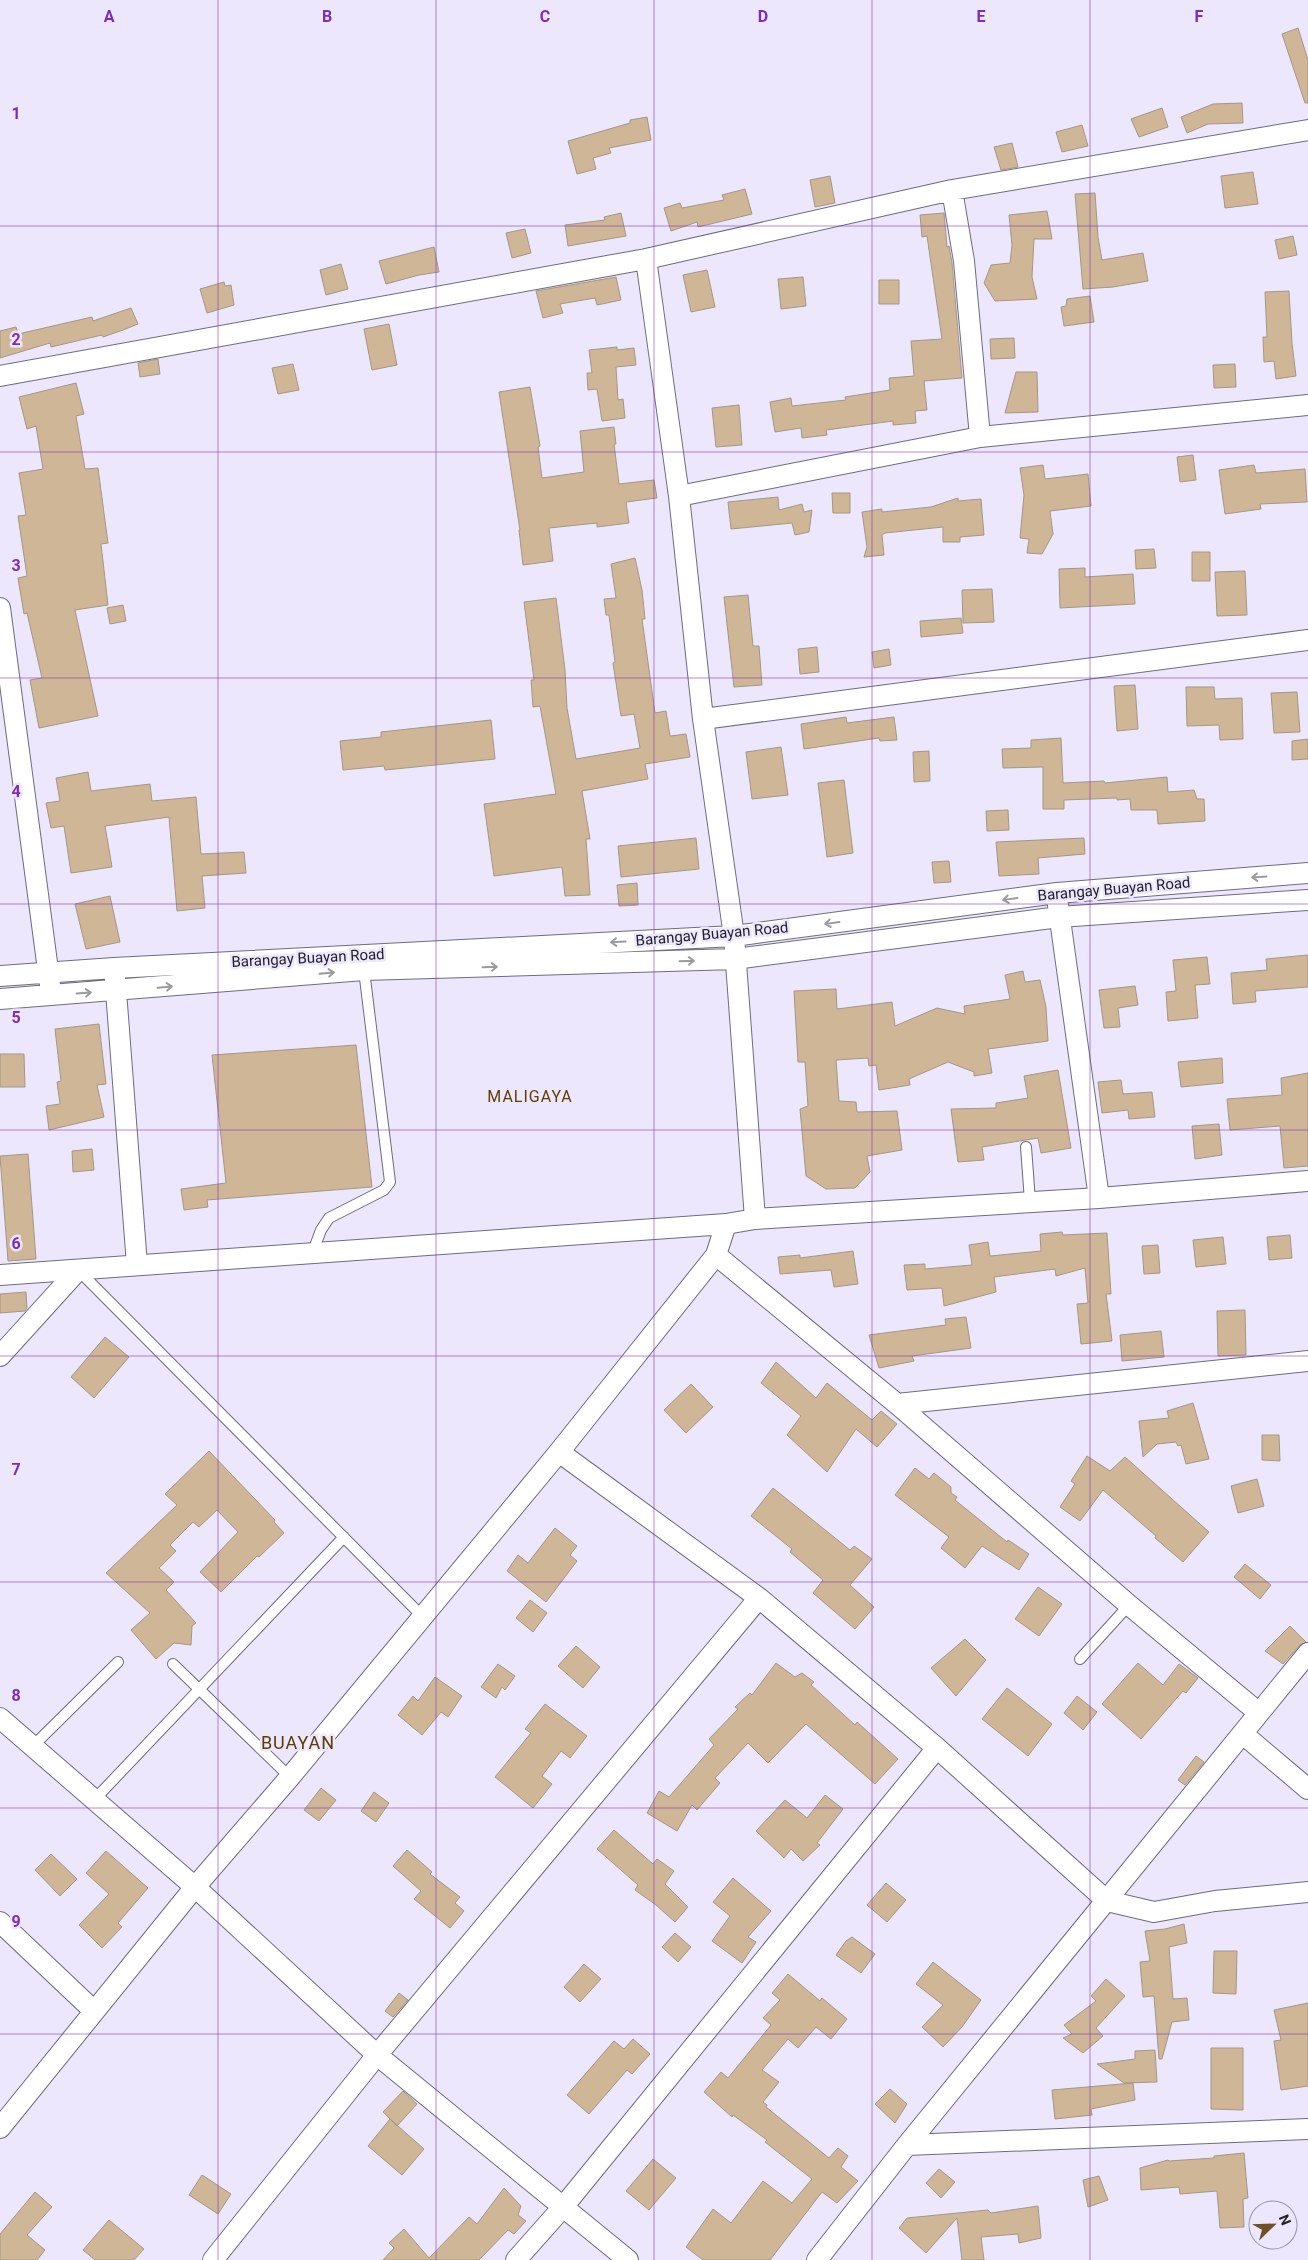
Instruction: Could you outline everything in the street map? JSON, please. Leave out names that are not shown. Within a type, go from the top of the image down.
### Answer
[{"type":"street","points":[[0,376],[646,259],[952,190],[1308,130]]},
{"type":"street","points":[[952,190],[964,261],[980,438]]},
{"type":"street","points":[[646,259],[679,496],[703,719],[734,936],[755,1219]]},
{"type":"street","points":[[679,496],[980,438],[1308,405]]},
{"type":"street","points":[[0,608],[52,996]]},
{"type":"street","points":[[703,719],[1308,640]]},
{"type":"street","name":"Barangay Buayan Road","points":[[0,976],[114,968],[734,936],[1057,893],[1308,873]]},
{"type":"street","points":[[1057,893],[1099,1198]]},
{"type":"street","points":[[0,999],[364,970],[735,959],[1059,918],[1308,900]]},
{"type":"street","points":[[865,918],[870,942]]},
{"type":"street","points":[[114,968],[137,1265]]},
{"type":"street","points":[[0,1275],[726,1224],[755,1219],[1099,1198],[1308,1180]]},
{"type":"street","points":[[0,2128],[195,1887],[290,1777],[559,1452],[716,1255],[726,1224]]},
{"type":"street","points":[[716,1255],[897,1404],[1129,1605],[1259,1713]]},
{"type":"street","points":[[0,1356],[9,1336],[78,1270]]},
{"type":"street","points":[[897,1404],[1308,1361]]},
{"type":"street","points":[[559,1452],[759,1598],[937,1748],[1108,1901],[1154,1912],[1215,1901],[1308,1892]]},
{"type":"street","points":[[213,2260],[377,2055],[759,1598]]},
{"type":"street","points":[[817,2260],[907,2146],[1308,1653]]},
{"type":"street","points":[[0,1718],[34,1745],[195,1887],[377,2055],[628,2260]]},
{"type":"street","points":[[1243,1734],[1308,1789]]},
{"type":"street","points":[[516,2260],[563,2207],[937,1748]]},
{"type":"street","points":[[0,1922],[94,2011]]},
{"type":"street","points":[[907,2146],[1308,2129]]},
{"type":"lane","points":[[312,1254],[321,1230],[329,1218],[384,1190],[390,1182],[364,970]]},
{"type":"lane","points":[[1026,1147],[1030,1201]]},
{"type":"lane","points":[[78,1270],[423,1618]]},
{"type":"lane","points":[[95,1799],[344,1537]]},
{"type":"lane","points":[[1080,1659],[1129,1605]]},
{"type":"lane","points":[[34,1745],[118,1662]]},
{"type":"lane","points":[[173,1664],[290,1777]]},
{"type":"building","points":[[1298,28],[1308,60],[1308,103],[1305,103],[1282,34]]},
{"type":"building","points":[[1242,103],[1243,123],[1208,124],[1187,133],[1181,117],[1213,104]]},
{"type":"building","points":[[1162,108],[1168,127],[1139,137],[1131,119]]},
{"type":"building","points":[[647,117],[651,140],[609,148],[611,153],[593,158],[596,169],[577,174],[568,141],[630,123],[630,120]]},
{"type":"building","points":[[1082,125],[1088,146],[1062,152],[1056,132]]},
{"type":"building","points":[[1012,143],[1018,167],[1001,170],[994,147]]},
{"type":"building","points":[[1253,172],[1258,204],[1225,208],[1221,176]]},
{"type":"building","points":[[830,176],[835,203],[815,207],[810,180]]},
{"type":"building","points":[[745,189],[752,214],[698,227],[697,222],[671,231],[664,208],[680,203],[682,208],[724,200],[722,195]]},
{"type":"building","points":[[1095,193],[1098,237],[1102,260],[1143,253],[1148,281],[1113,287],[1083,289],[1075,194]]},
{"type":"building","points":[[1047,211],[1052,239],[1034,239],[1032,277],[1037,299],[995,301],[984,283],[991,265],[1010,263],[1012,245],[1009,215]]},
{"type":"building","points":[[621,213],[626,236],[568,246],[565,225],[605,220],[604,217]]},
{"type":"building","points":[[944,213],[947,247],[949,246],[952,263],[962,378],[924,381],[927,410],[915,411],[916,423],[893,425],[893,421],[826,430],[827,435],[802,438],[801,428],[775,432],[770,402],[791,398],[792,406],[846,400],[845,397],[890,390],[889,378],[914,376],[911,341],[942,339],[927,236],[922,237],[920,215]]},
{"type":"building","points":[[525,229],[531,253],[512,258],[506,233]]},
{"type":"building","points":[[1293,236],[1297,255],[1279,259],[1275,240]]},
{"type":"building","points":[[434,247],[439,272],[386,284],[379,261]]},
{"type":"building","points":[[341,264],[348,289],[326,295],[320,270]]},
{"type":"building","points":[[707,270],[715,307],[691,312],[683,275]]},
{"type":"building","points":[[616,277],[621,300],[597,305],[595,298],[560,304],[563,313],[543,318],[536,291]]},
{"type":"building","points":[[803,277],[806,306],[781,309],[778,279]]},
{"type":"building","points":[[879,280],[899,280],[899,304],[879,304]]},
{"type":"building","points":[[224,282],[225,286],[231,285],[234,305],[207,313],[200,289]]},
{"type":"building","points":[[1289,291],[1296,376],[1276,379],[1274,361],[1264,362],[1263,337],[1267,337],[1265,292]]},
{"type":"building","points":[[1090,296],[1094,322],[1064,326],[1061,307],[1066,306],[1067,299]]},
{"type":"building","points":[[131,308],[138,324],[123,330],[103,337],[102,335],[51,347],[50,343],[0,358],[0,331],[16,327],[18,334],[92,317],[93,321]]},
{"type":"building","points":[[389,324],[397,365],[372,370],[364,329]]},
{"type":"building","points":[[1014,338],[1015,358],[991,359],[990,339]]},
{"type":"building","points":[[617,347],[617,350],[634,348],[636,365],[616,367],[618,400],[623,399],[625,418],[602,421],[597,389],[588,390],[587,373],[592,373],[589,350]]},
{"type":"building","points":[[158,359],[160,374],[140,377],[138,363]]},
{"type":"building","points":[[293,364],[299,390],[278,394],[272,368]]},
{"type":"building","points":[[1235,364],[1236,387],[1214,388],[1213,365]]},
{"type":"building","points":[[1016,372],[1037,372],[1038,412],[1005,413]]},
{"type":"building","points":[[76,383],[84,414],[76,416],[85,469],[98,468],[108,543],[101,544],[108,605],[75,610],[98,716],[39,728],[30,680],[42,678],[27,613],[24,614],[18,578],[27,576],[18,516],[26,515],[19,473],[43,469],[36,426],[27,429],[19,397]]},
{"type":"building","points":[[530,387],[540,446],[538,447],[542,478],[584,472],[580,431],[614,427],[619,484],[654,480],[657,498],[626,502],[629,523],[597,527],[597,523],[549,528],[553,561],[523,565],[520,530],[499,392]]},
{"type":"building","points":[[739,405],[742,445],[716,447],[712,408]]},
{"type":"building","points":[[1193,455],[1196,480],[1180,482],[1177,457]]},
{"type":"building","points":[[1043,465],[1045,479],[1088,474],[1091,506],[1050,511],[1053,534],[1042,554],[1027,553],[1029,539],[1020,538],[1024,495],[1020,468]]},
{"type":"building","points":[[1254,465],[1256,473],[1305,469],[1307,502],[1260,504],[1261,509],[1225,514],[1219,470]]},
{"type":"building","points":[[832,493],[850,493],[850,513],[833,513]]},
{"type":"building","points":[[778,497],[779,510],[802,504],[804,512],[812,510],[809,532],[795,535],[792,523],[731,529],[728,502]]},
{"type":"building","points":[[958,498],[958,501],[981,499],[984,535],[960,537],[960,542],[943,542],[943,527],[885,533],[882,535],[884,555],[864,557],[867,547],[862,512],[882,509],[882,512],[931,507]]},
{"type":"building","points":[[1154,549],[1156,568],[1136,569],[1135,550]]},
{"type":"building","points":[[1192,552],[1210,552],[1210,581],[1192,581]]},
{"type":"building","points":[[635,558],[642,590],[645,619],[642,619],[655,713],[666,711],[670,736],[686,734],[690,757],[645,764],[648,779],[582,791],[590,839],[586,839],[590,895],[565,896],[562,867],[494,876],[484,804],[556,794],[540,706],[533,707],[531,680],[534,680],[524,602],[556,598],[565,670],[567,708],[576,759],[640,748],[634,714],[621,716],[613,663],[615,662],[609,615],[606,615],[604,599],[616,598],[611,564]]},
{"type":"building","points":[[1085,568],[1085,577],[1133,574],[1135,604],[1060,608],[1059,569]]},
{"type":"building","points":[[1245,571],[1247,615],[1217,616],[1215,572]]},
{"type":"building","points":[[992,589],[994,622],[963,623],[962,590]]},
{"type":"building","points":[[748,595],[753,646],[759,646],[762,685],[734,687],[724,597]]},
{"type":"building","points":[[123,605],[126,621],[110,624],[107,608]]},
{"type":"building","points":[[961,618],[963,633],[921,637],[920,621]]},
{"type":"building","points":[[817,647],[819,672],[800,674],[798,649]]},
{"type":"building","points":[[889,649],[891,665],[874,668],[872,652]]},
{"type":"building","points":[[1135,685],[1138,729],[1117,731],[1114,686]]},
{"type":"building","points":[[1186,687],[1214,687],[1215,699],[1242,698],[1243,739],[1220,740],[1219,725],[1187,726]]},
{"type":"building","points":[[1297,692],[1300,732],[1274,733],[1271,693]]},
{"type":"building","points":[[846,717],[847,723],[894,717],[897,740],[880,741],[879,738],[804,749],[801,724]]},
{"type":"building","points":[[491,720],[495,759],[385,770],[384,766],[343,770],[340,741],[381,737],[381,732]]},
{"type":"building","points":[[1061,738],[1063,783],[1104,781],[1105,783],[1167,777],[1168,792],[1194,790],[1197,799],[1204,799],[1205,821],[1158,824],[1157,810],[1131,810],[1130,799],[1117,800],[1117,798],[1064,800],[1064,809],[1043,809],[1043,767],[1003,768],[1002,749],[1031,748],[1031,740]]},
{"type":"building","points":[[1308,739],[1308,759],[1292,760],[1292,741]]},
{"type":"building","points":[[781,747],[788,795],[752,799],[746,752]]},
{"type":"building","points":[[929,751],[930,781],[914,782],[913,752]]},
{"type":"building","points":[[88,772],[91,791],[150,784],[152,801],[196,797],[201,854],[244,852],[246,873],[202,876],[205,908],[177,911],[169,817],[105,826],[112,867],[71,873],[64,826],[51,828],[46,803],[60,801],[56,778]]},
{"type":"building","points":[[844,780],[853,853],[827,857],[818,783]]},
{"type":"building","points":[[1008,810],[1009,830],[987,831],[986,811]]},
{"type":"building","points":[[696,838],[699,869],[621,877],[618,846]]},
{"type":"building","points":[[1084,838],[1085,854],[1038,858],[1039,874],[999,876],[996,842]]},
{"type":"building","points":[[949,861],[951,882],[934,883],[932,862]]},
{"type":"building","points":[[637,883],[638,905],[619,906],[617,885]]},
{"type":"building","points":[[110,896],[120,942],[86,949],[75,904]]},
{"type":"building","points":[[1308,955],[1308,987],[1255,991],[1256,1002],[1233,1004],[1231,973],[1267,970],[1266,959]]},
{"type":"building","points":[[1207,957],[1210,984],[1195,985],[1198,1018],[1168,1021],[1166,992],[1176,991],[1173,960]]},
{"type":"building","points":[[1023,971],[1025,982],[1040,980],[1046,1007],[1048,1041],[988,1049],[992,1073],[974,1076],[974,1072],[948,1062],[909,1079],[910,1085],[879,1090],[876,1065],[869,1066],[868,1058],[836,1060],[839,1101],[856,1102],[857,1112],[897,1111],[902,1150],[867,1156],[870,1172],[855,1188],[826,1189],[806,1176],[800,1109],[808,1106],[805,1062],[798,1062],[794,991],[836,989],[837,1009],[892,1002],[895,1026],[937,1008],[965,1014],[964,1006],[1010,999],[1005,975]]},
{"type":"building","points":[[1135,986],[1138,1005],[1118,1008],[1120,1027],[1104,1028],[1099,990]]},
{"type":"building","points":[[99,1024],[106,1084],[97,1085],[104,1117],[49,1130],[46,1106],[60,1104],[57,1082],[61,1081],[55,1029]]},
{"type":"building","points":[[356,1045],[372,1187],[207,1200],[208,1207],[184,1210],[181,1189],[226,1183],[212,1055]]},
{"type":"building","points":[[0,1054],[24,1054],[25,1087],[0,1087]]},
{"type":"building","points":[[1222,1058],[1223,1083],[1181,1087],[1178,1062]]},
{"type":"building","points":[[1058,1070],[1071,1148],[1041,1153],[1038,1138],[982,1147],[984,1160],[958,1162],[951,1109],[996,1108],[996,1103],[1028,1098],[1024,1076]]},
{"type":"building","points":[[1308,1073],[1308,1166],[1284,1168],[1280,1126],[1230,1130],[1227,1099],[1282,1095],[1281,1078]]},
{"type":"building","points":[[1121,1080],[1123,1094],[1152,1092],[1155,1117],[1129,1119],[1128,1110],[1102,1113],[1098,1082]]},
{"type":"building","points":[[1219,1124],[1222,1155],[1195,1159],[1192,1126]]},
{"type":"building","points":[[92,1149],[94,1170],[73,1172],[72,1151]]},
{"type":"building","points":[[28,1154],[36,1259],[8,1261],[0,1156]]},
{"type":"building","points":[[1062,1232],[1063,1235],[1107,1233],[1111,1294],[1106,1294],[1112,1341],[1081,1344],[1077,1304],[1088,1303],[1085,1268],[1056,1276],[1055,1269],[994,1277],[996,1292],[944,1306],[942,1288],[907,1290],[904,1265],[925,1264],[925,1269],[972,1265],[969,1245],[988,1242],[990,1256],[1041,1251],[1040,1234]]},
{"type":"building","points":[[1290,1235],[1292,1258],[1269,1260],[1267,1237]]},
{"type":"building","points":[[1223,1237],[1226,1264],[1196,1267],[1193,1240]]},
{"type":"building","points":[[1158,1245],[1160,1273],[1144,1274],[1142,1246]]},
{"type":"building","points":[[853,1251],[858,1284],[834,1287],[831,1270],[780,1274],[778,1257],[800,1255],[800,1258]]},
{"type":"building","points":[[26,1292],[27,1308],[25,1311],[0,1313],[0,1294]]},
{"type":"building","points":[[1245,1310],[1246,1355],[1218,1356],[1217,1311]]},
{"type":"building","points":[[966,1317],[971,1348],[912,1356],[914,1361],[879,1368],[869,1335],[946,1325],[945,1319]]},
{"type":"building","points":[[1161,1331],[1164,1357],[1122,1361],[1120,1335]]},
{"type":"building","points":[[105,1337],[129,1357],[94,1398],[71,1377]]},
{"type":"building","points":[[776,1362],[816,1398],[827,1383],[872,1420],[881,1411],[897,1424],[877,1447],[856,1429],[827,1472],[787,1435],[801,1416],[761,1383]]},
{"type":"building","points":[[691,1384],[713,1407],[686,1433],[664,1410]]},
{"type":"building","points":[[1193,1403],[1209,1459],[1186,1464],[1181,1445],[1178,1446],[1176,1442],[1157,1444],[1143,1457],[1139,1421],[1169,1418],[1167,1411]]},
{"type":"building","points":[[1262,1435],[1279,1435],[1280,1461],[1262,1460]]},
{"type":"building","points":[[209,1451],[275,1520],[274,1522],[284,1533],[259,1557],[257,1556],[221,1592],[200,1572],[238,1532],[217,1510],[199,1527],[193,1522],[170,1545],[176,1551],[159,1568],[174,1582],[166,1590],[196,1623],[192,1626],[191,1645],[174,1643],[156,1659],[131,1630],[150,1613],[106,1573],[177,1505],[165,1494]]},
{"type":"building","points":[[1087,1456],[1110,1471],[1125,1457],[1209,1532],[1183,1562],[1103,1490],[1080,1521],[1060,1507],[1075,1484],[1071,1481]]},
{"type":"building","points":[[915,1468],[929,1479],[934,1473],[951,1487],[951,1493],[957,1497],[955,1500],[1007,1542],[1008,1540],[1029,1554],[1019,1570],[982,1546],[965,1568],[941,1548],[949,1537],[895,1495]]},
{"type":"building","points":[[1257,1479],[1264,1506],[1238,1513],[1231,1486]]},
{"type":"building","points":[[773,1488],[850,1550],[854,1546],[872,1559],[850,1585],[874,1607],[855,1629],[813,1593],[823,1580],[790,1552],[792,1549],[751,1516]]},
{"type":"building","points":[[555,1528],[577,1546],[570,1555],[577,1561],[546,1602],[507,1571],[518,1555],[528,1563]]},
{"type":"building","points":[[1245,1564],[1271,1585],[1260,1599],[1234,1577]]},
{"type":"building","points":[[1038,1587],[1062,1604],[1039,1636],[1015,1619]]},
{"type":"building","points":[[530,1600],[547,1613],[533,1632],[516,1618]]},
{"type":"building","points":[[1290,1626],[1306,1642],[1299,1646],[1283,1664],[1265,1651]]},
{"type":"building","points":[[965,1639],[986,1660],[956,1696],[931,1668]]},
{"type":"building","points":[[576,1646],[600,1667],[583,1688],[558,1666]]},
{"type":"building","points":[[776,1663],[795,1677],[802,1673],[814,1682],[811,1685],[855,1725],[857,1722],[898,1759],[875,1784],[806,1724],[768,1763],[748,1743],[715,1778],[720,1783],[697,1810],[692,1805],[677,1831],[647,1813],[659,1791],[669,1797],[714,1745],[709,1739],[738,1709],[735,1707],[750,1693],[752,1695]]},
{"type":"building","points":[[1138,1663],[1163,1685],[1179,1664],[1198,1678],[1186,1693],[1183,1691],[1141,1739],[1102,1704]]},
{"type":"building","points":[[498,1664],[515,1676],[505,1690],[502,1687],[496,1698],[481,1687]]},
{"type":"building","points":[[435,1677],[462,1696],[448,1717],[441,1712],[422,1735],[398,1715],[413,1696],[418,1701]]},
{"type":"building","points":[[1007,1688],[1052,1724],[1028,1756],[982,1719]]},
{"type":"building","points":[[1077,1696],[1097,1712],[1083,1730],[1064,1713]]},
{"type":"building","points":[[545,1704],[587,1736],[570,1758],[561,1751],[542,1776],[552,1784],[533,1808],[495,1777],[531,1733],[525,1729]]},
{"type":"building","points":[[1196,1756],[1204,1762],[1185,1785],[1178,1780]]},
{"type":"building","points":[[321,1788],[336,1800],[319,1821],[304,1810]]},
{"type":"building","points":[[374,1792],[389,1803],[376,1822],[361,1811]]},
{"type":"building","points":[[825,1795],[843,1809],[817,1843],[820,1845],[803,1861],[791,1849],[784,1858],[756,1831],[785,1800],[807,1818]]},
{"type":"building","points":[[614,1830],[653,1864],[657,1859],[674,1871],[665,1884],[688,1907],[675,1922],[635,1890],[638,1885],[597,1849]]},
{"type":"building","points":[[407,1850],[432,1872],[430,1874],[460,1897],[455,1903],[464,1911],[450,1928],[414,1899],[421,1891],[393,1866]]},
{"type":"building","points":[[106,1851],[148,1888],[118,1923],[122,1927],[102,1948],[79,1925],[109,1894],[86,1873]]},
{"type":"building","points":[[51,1854],[77,1879],[60,1896],[35,1870]]},
{"type":"building","points":[[733,1878],[771,1911],[748,1937],[756,1942],[742,1963],[712,1941],[730,1916],[713,1902]]},
{"type":"building","points":[[886,1883],[906,1900],[887,1922],[867,1905]]},
{"type":"building","points":[[1184,1924],[1187,1943],[1169,1947],[1173,1999],[1187,1998],[1189,2020],[1172,2022],[1162,2059],[1159,2059],[1154,1996],[1143,1997],[1140,1962],[1150,1961],[1145,1931],[1165,1929]]},
{"type":"building","points":[[675,1933],[691,1947],[678,1962],[662,1947]]},
{"type":"building","points":[[852,1937],[875,1954],[861,1973],[836,1955],[846,1941]]},
{"type":"building","points":[[1214,1951],[1237,1951],[1236,1994],[1213,1993]]},
{"type":"building","points":[[933,1962],[981,2000],[962,2027],[943,2047],[922,2027],[943,2005],[916,1984]]},
{"type":"building","points":[[584,1964],[601,1979],[580,2002],[564,1987]]},
{"type":"building","points":[[788,1974],[820,2001],[822,1998],[847,2019],[831,2039],[816,2027],[798,2048],[788,2039],[762,2070],[779,2082],[763,2102],[767,2105],[766,2107],[829,2158],[838,2148],[848,2156],[841,2167],[858,2181],[837,2203],[822,2192],[770,2260],[703,2260],[686,2247],[713,2209],[731,2223],[763,2181],[792,2203],[812,2179],[765,2142],[767,2140],[733,2115],[732,2117],[704,2092],[721,2072],[728,2078],[771,2025],[763,2018],[780,2000],[772,1993]]},
{"type":"building","points":[[1106,1979],[1125,1996],[1096,2028],[1103,2036],[1083,2053],[1063,2038],[1072,2034],[1064,2025],[1096,2001],[1091,1996]]},
{"type":"building","points":[[399,1993],[408,2000],[393,2017],[385,2011]]},
{"type":"building","points":[[1308,2003],[1308,2086],[1281,2090],[1274,2041],[1281,2040],[1274,2010]]},
{"type":"building","points":[[633,2039],[650,2054],[632,2074],[627,2070],[589,2114],[567,2095],[614,2041],[624,2049]]},
{"type":"building","points":[[1211,2048],[1243,2048],[1243,2110],[1211,2109]]},
{"type":"building","points":[[1155,2050],[1157,2082],[1124,2083],[1097,2064],[1135,2059],[1135,2051]]},
{"type":"building","points":[[1133,2083],[1135,2100],[1091,2109],[1092,2115],[1055,2119],[1052,2090]]},
{"type":"building","points":[[890,2089],[907,2104],[895,2123],[875,2104]]},
{"type":"building","points":[[403,2091],[417,2104],[397,2126],[383,2112]]},
{"type":"building","points":[[390,2119],[424,2149],[402,2175],[368,2146]]},
{"type":"building","points":[[1244,2153],[1248,2198],[1243,2199],[1244,2227],[1220,2228],[1217,2191],[1180,2194],[1179,2187],[1141,2190],[1140,2168],[1168,2160],[1214,2158],[1214,2156]]},
{"type":"building","points":[[653,2159],[676,2178],[649,2210],[626,2191]]},
{"type":"building","points":[[939,2169],[955,2182],[941,2198],[926,2183]]},
{"type":"building","points":[[202,2175],[231,2194],[218,2214],[189,2195]]},
{"type":"building","points":[[1099,2176],[1108,2200],[1088,2207],[1083,2180]]},
{"type":"building","points":[[504,2188],[521,2206],[518,2215],[526,2221],[514,2234],[508,2230],[479,2260],[383,2260],[394,2248],[389,2243],[404,2229],[429,2258],[469,2217],[477,2224]]},
{"type":"building","points":[[35,2192],[52,2207],[27,2235],[45,2250],[37,2260],[0,2260],[0,2234]]},
{"type":"building","points":[[1038,2206],[1041,2238],[1019,2243],[1018,2234],[981,2237],[984,2260],[962,2260],[957,2218],[926,2253],[899,2228],[907,2218],[988,2210],[991,2213]]},
{"type":"building","points":[[109,2220],[144,2249],[134,2260],[95,2260],[83,2250]]},
{"type":"district","name":"MALIGAYA","points":[[530,1096]]},
{"type":"district","name":"BUAYAN","points":[[298,1742]]}]
